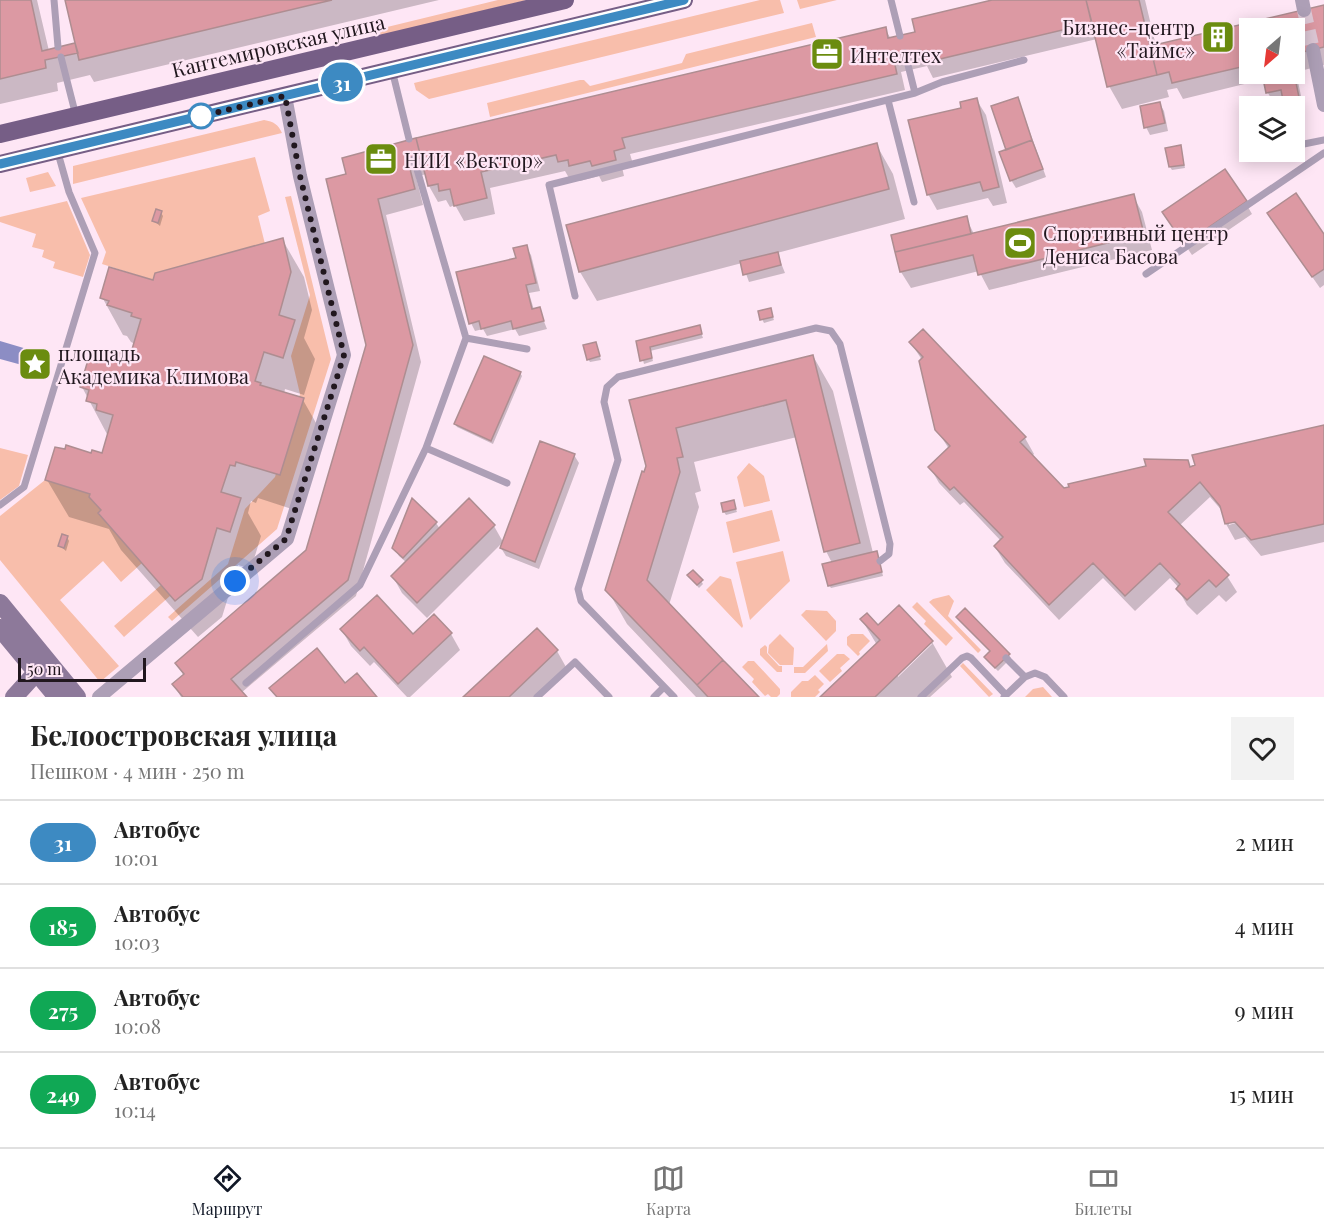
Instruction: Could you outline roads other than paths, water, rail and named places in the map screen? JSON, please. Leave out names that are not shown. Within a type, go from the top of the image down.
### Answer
[{"type":"main road","name":"Кантемировская улица","points":[[0,134],[566,0]]},
{"type":"main road","points":[[0,164],[684,0]]},
{"type":"street","points":[[1313,50],[1324,105]]},
{"type":"street","points":[[99,697],[286,539],[344,355],[300,176],[285,96]]},
{"type":"street","points":[[0,603],[42,666],[57,697]]},
{"type":"street","points":[[0,628],[77,697]]},
{"type":"street","points":[[14,697],[42,666]]},
{"type":"lane","points":[[54,0],[58,47]]},
{"type":"lane","points":[[891,0],[900,36]]},
{"type":"lane","points":[[905,54],[915,93]]},
{"type":"lane","points":[[61,57],[76,116]]},
{"type":"lane","points":[[575,296],[549,185],[915,93],[942,82],[1024,60]]},
{"type":"lane","points":[[392,70],[409,139]]},
{"type":"lane","points":[[888,100],[914,202]]},
{"type":"lane","points":[[1305,144],[1324,140]]},
{"type":"lane","points":[[0,505],[24,487],[95,253],[69,192],[57,150]]},
{"type":"lane","points":[[1146,274],[1324,153]]},
{"type":"lane","points":[[246,683],[360,585],[426,447],[466,338],[414,159]]},
{"type":"lane","points":[[674,697],[581,601],[578,590],[618,460],[604,402],[607,387],[618,377],[816,328],[831,331],[840,344],[890,544],[889,554],[880,561]]},
{"type":"lane","points":[[466,338],[527,349]]},
{"type":"lane","points":[[426,447],[507,483]]},
{"type":"lane","points":[[921,697],[962,658],[967,656],[1005,696],[1025,677],[1035,673],[1045,677],[1064,697]]},
{"type":"lane","points":[[1006,658],[1025,677]]},
{"type":"lane","points":[[537,697],[575,662],[609,697]]},
{"type":"lane","points":[[654,697],[664,687]]},
{"type":"water","points":[[0,341],[27,349],[22,365],[0,359]]},
{"type":"tunnel","points":[[1304,10],[1313,50]]},
{"type":"place","name":"Бизнес-центр «Таймс»","points":[[1218,37]]},
{"type":"place","name":"Интелтех","points":[[827,54]]},
{"type":"place","name":"НИИ «Вектор»","points":[[381,159]]},
{"type":"place","name":"Спортивный центр Дениса Басова","points":[[1020,243]]},
{"type":"place","name":"площадь Академика Климова","points":[[35,364]]}]
